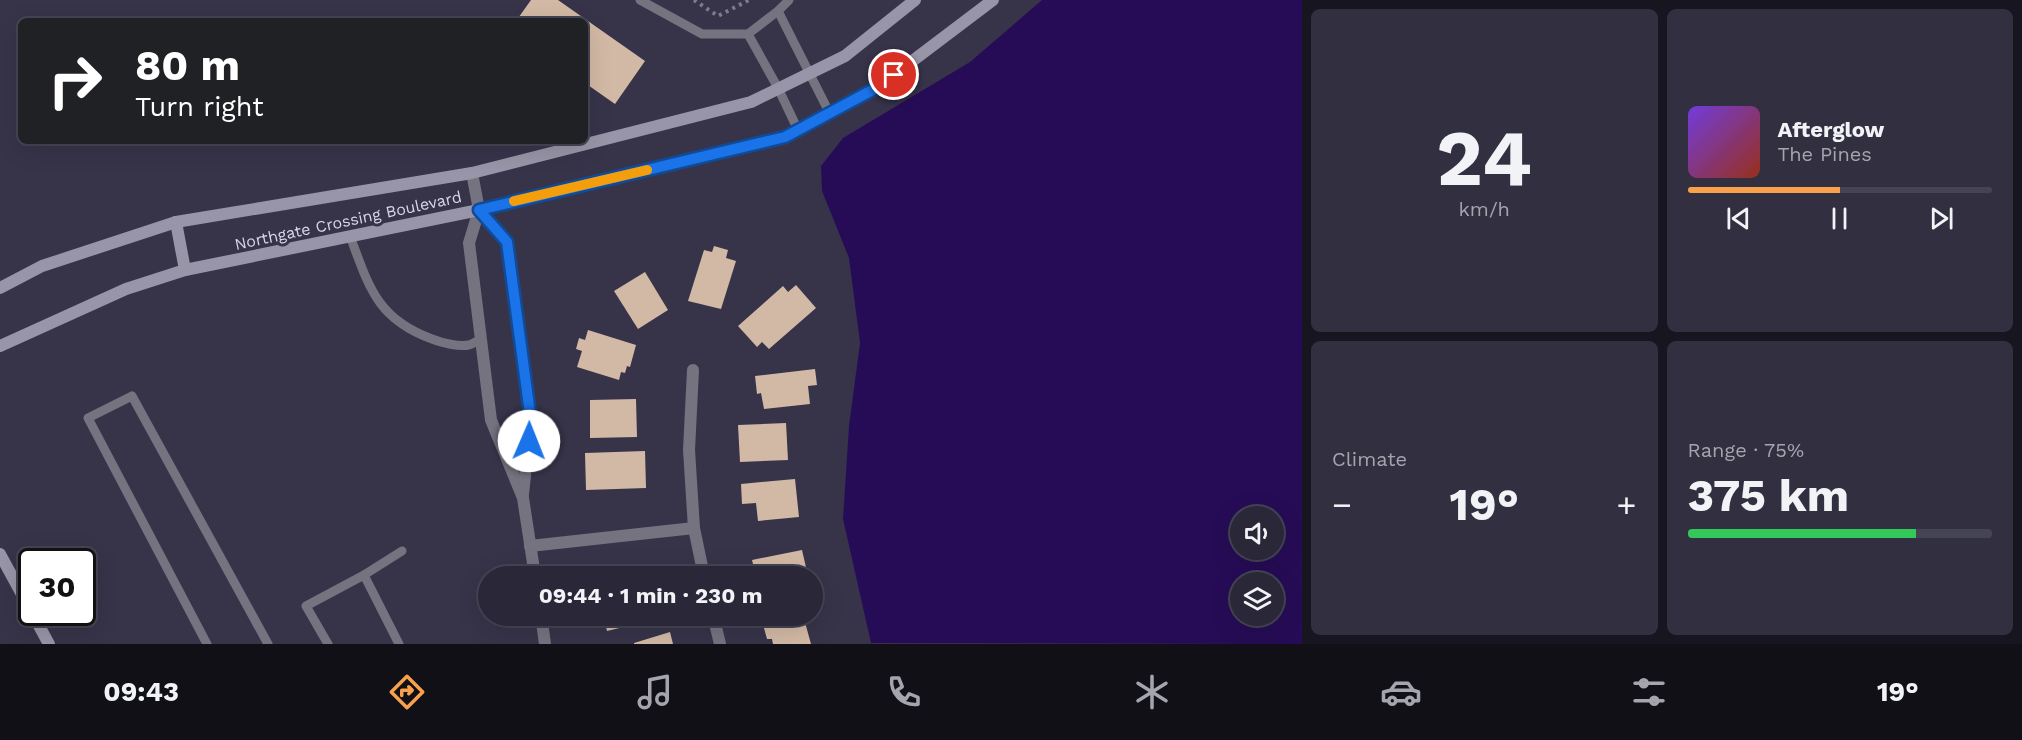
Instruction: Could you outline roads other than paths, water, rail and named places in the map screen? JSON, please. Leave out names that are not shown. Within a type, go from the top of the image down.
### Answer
[{"type":"street","name":"Northgate Crossing Boulevard","points":[[588,143],[751,102],[845,56],[915,0]]},
{"type":"street","name":"Northgate Crossing Boulevard","points":[[0,346],[126,290],[185,270],[479,210],[785,137],[878,87],[993,0]]},
{"type":"street","name":"Northgate Crossing Boulevard","points":[[0,288],[42,266],[176,222],[472,173],[586,144]]},
{"type":"street","points":[[472,173],[479,210],[469,243],[491,420],[522,498],[533,566]]},
{"type":"street","points":[[479,210],[507,242],[531,421],[522,498]]},
{"type":"street","points":[[176,222],[185,270]]},
{"type":"street","points":[[693,370],[689,450],[694,528],[702,566]]},
{"type":"street","points":[[530,546],[694,528]]},
{"type":"street","points":[[0,554],[49,644]]},
{"type":"street","points":[[543,626],[545,644]]},
{"type":"street","points":[[716,626],[720,644]]},
{"type":"lane","points":[[640,0],[702,34],[748,34],[789,0]]},
{"type":"lane","points":[[778,11],[830,114]]},
{"type":"lane","points":[[748,34],[798,130]]},
{"type":"lane","points":[[350,236],[369,287],[384,309],[400,323],[416,333],[439,342],[467,345],[481,339]]},
{"type":"lane","points":[[207,644],[88,418],[132,396],[267,644]]},
{"type":"lane","points":[[328,644],[306,606],[364,575],[402,551]]},
{"type":"lane","points":[[364,575],[399,644]]}]
